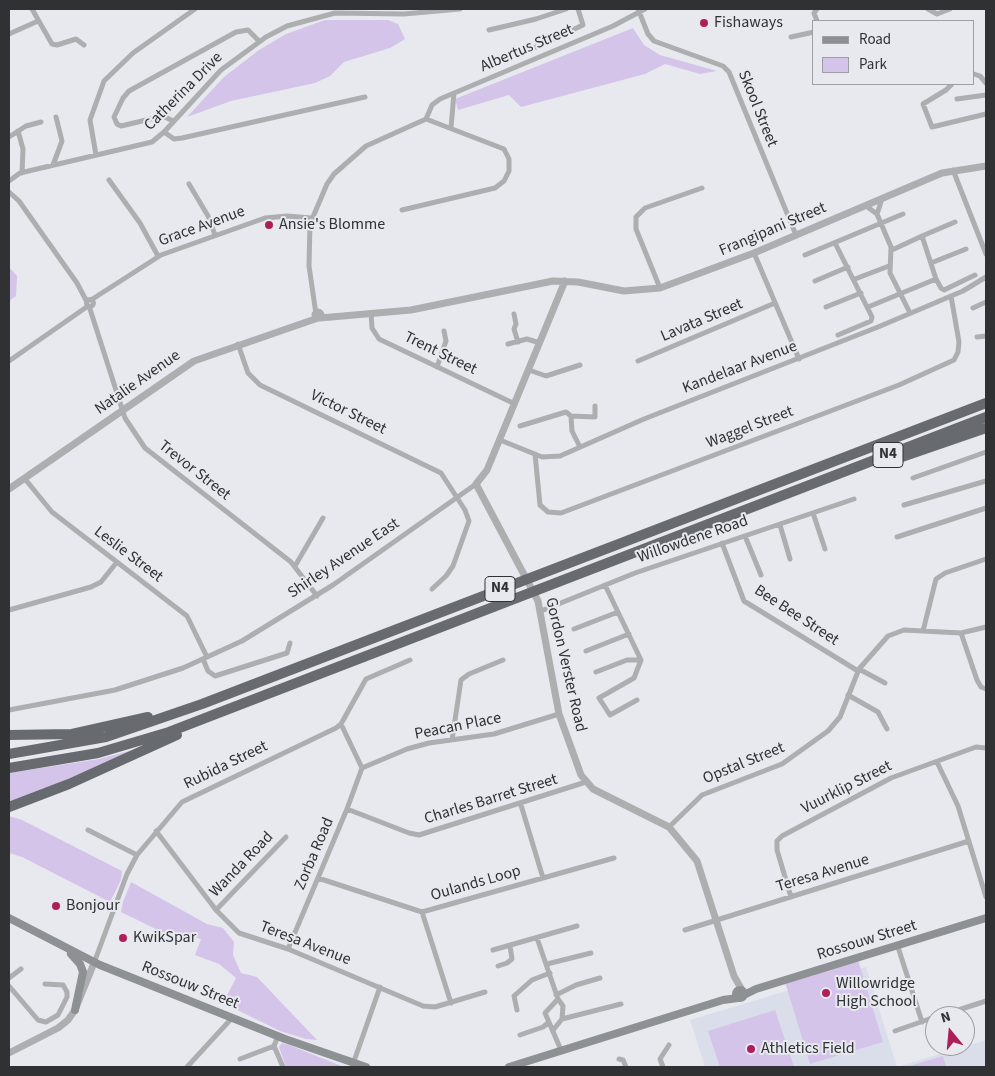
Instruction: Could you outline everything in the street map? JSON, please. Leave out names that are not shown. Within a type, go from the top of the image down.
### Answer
[{"type":"highway","name":"N4","points":[[9,754],[80,743],[126,731],[986,403]]},
{"type":"highway","name":"N4","points":[[9,768],[98,754],[128,746],[733,516],[986,417]]},
{"type":"highway","points":[[733,516],[986,428]]},
{"type":"highway","points":[[9,735],[72,734],[133,721],[360,642]]},
{"type":"highway","points":[[9,807],[69,784],[258,698]]},
{"type":"main road","name":"Rossouw Street","points":[[509,1067],[740,993],[898,947],[986,918]]},
{"type":"main road","name":"Rossouw Street","points":[[10,920],[94,963],[278,1036],[366,1067]]},
{"type":"main road","points":[[64,948],[76,959],[82,972],[75,1010]]},
{"type":"street","points":[[32,9],[54,45],[76,39],[84,45]]},
{"type":"street","points":[[96,155],[90,120],[104,81],[133,53],[195,9]]},
{"type":"street","name":"Catherina Drive","points":[[9,182],[22,173],[149,143],[164,132],[218,72],[281,28],[327,14],[404,14],[460,9]]},
{"type":"street","points":[[489,30],[536,19],[566,9]]},
{"type":"street","points":[[536,47],[583,25],[578,9]]},
{"type":"street","name":"Albertus Street","points":[[426,119],[433,103],[613,26],[638,10],[645,9]]},
{"type":"street","points":[[928,9],[937,14],[950,9]]},
{"type":"street","name":"Skool Street","points":[[638,10],[648,34],[654,41],[723,66],[729,72],[796,235]]},
{"type":"street","points":[[9,34],[38,21]]},
{"type":"street","points":[[173,121],[160,117],[121,126],[117,124],[114,117],[123,98],[129,91],[236,32],[248,30],[260,41]]},
{"type":"street","points":[[791,37],[812,32]]},
{"type":"street","points":[[975,74],[980,76],[986,83]]},
{"type":"street","points":[[951,85],[924,104],[932,128],[986,114]]},
{"type":"street","points":[[451,128],[454,93]]},
{"type":"street","points":[[957,99],[986,95]]},
{"type":"street","points":[[164,132],[174,139],[182,138],[365,97]]},
{"type":"street","points":[[53,165],[62,141],[56,118]]},
{"type":"street","points":[[402,210],[493,189],[505,180],[510,161],[504,149],[426,119],[360,150],[330,179],[310,218],[308,264],[318,315],[411,310],[518,286],[546,281],[566,281]]},
{"type":"street","points":[[9,136],[41,122]]},
{"type":"street","points":[[18,131],[23,152],[22,173]]},
{"type":"street","name":"Frangipani Street","points":[[566,281],[624,291],[660,288],[754,253],[953,170],[986,166]]},
{"type":"street","points":[[953,170],[986,254]]},
{"type":"street","points":[[109,180],[140,223],[158,256]]},
{"type":"street","points":[[189,184],[208,216],[216,235]]},
{"type":"street","points":[[660,288],[636,229],[636,217],[645,208],[702,188]]},
{"type":"street","name":"Trevor Street","points":[[9,192],[19,201],[90,303],[122,410],[133,432],[151,454],[295,566],[317,596]]},
{"type":"street","points":[[877,214],[882,199]]},
{"type":"street","points":[[866,206],[877,214],[892,250],[889,266],[910,314]]},
{"type":"street","points":[[806,255],[903,214]]},
{"type":"street","name":"Grace Avenue","points":[[9,362],[158,256],[274,216],[310,218]]},
{"type":"street","points":[[892,250],[955,222]]},
{"type":"street","points":[[922,236],[940,288],[944,290],[975,274]]},
{"type":"street","points":[[835,243],[855,279],[872,316],[871,321],[838,334]]},
{"type":"street","points":[[931,263],[966,249]]},
{"type":"street","points":[[754,253],[799,359]]},
{"type":"street","points":[[855,279],[889,266]]},
{"type":"street","points":[[815,281],[848,267]]},
{"type":"street","name":"Kandelaar Avenue","points":[[500,440],[547,458],[556,457],[644,419],[910,314],[952,296],[986,277]]},
{"type":"street","points":[[868,307],[936,279]]},
{"type":"street","name":"Shirley Avenue East","points":[[9,710],[112,691],[205,658],[260,632],[317,596],[458,498],[484,476],[566,281]]},
{"type":"street","points":[[826,307],[861,293]]},
{"type":"street","name":"Waggel Street","points":[[535,454],[540,505],[548,512],[561,512],[821,415],[899,385],[954,360],[958,352],[959,342],[952,296]]},
{"type":"street","points":[[973,308],[986,302]]},
{"type":"street","name":"Lavata Street","points":[[638,362],[775,303]]},
{"type":"street","name":"Trent Street","points":[[370,313],[372,328],[379,339],[515,404]]},
{"type":"street","points":[[514,314],[516,324],[514,329],[518,342]]},
{"type":"street","name":"Natalie Avenue","points":[[9,489],[180,369],[202,357],[318,315]]},
{"type":"street","points":[[437,367],[446,341],[444,332]]},
{"type":"street","points":[[977,337],[986,336]]},
{"type":"street","points":[[508,344],[530,339],[540,343]]},
{"type":"street","name":"Victor Street","points":[[238,344],[247,372],[255,381],[437,470],[458,498],[469,517],[469,526],[450,570],[432,590]]},
{"type":"street","points":[[529,370],[546,376],[580,365]]},
{"type":"street","points":[[520,426],[568,412],[571,416],[594,417],[595,406]]},
{"type":"street","points":[[571,416],[572,431],[580,447]]},
{"type":"street","points":[[913,478],[986,452]]},
{"type":"street","name":"Leslie Street","points":[[25,479],[49,510],[187,616],[205,658],[208,671],[216,676],[287,653],[290,643]]},
{"type":"street","points":[[904,505],[986,480]]},
{"type":"street","name":"Gordon Verster Road","points":[[476,484],[537,598],[541,611],[559,714],[576,762],[586,782]]},
{"type":"street","name":"Willowdene Road","points":[[541,611],[605,585],[722,543],[854,499]]},
{"type":"street","points":[[897,537],[986,508]]},
{"type":"street","points":[[812,513],[825,549]]},
{"type":"street","points":[[295,566],[323,518]]},
{"type":"street","points":[[780,524],[790,559]]},
{"type":"street","points":[[745,536],[762,575]]},
{"type":"street","name":"Bee Bee Street","points":[[722,543],[744,601],[859,670],[886,684]]},
{"type":"street","points":[[923,631],[934,582],[939,576],[986,559]]},
{"type":"street","points":[[9,610],[91,587],[101,582],[117,562]]},
{"type":"street","points":[[605,585],[641,660],[634,678],[599,698],[610,715],[638,700]]},
{"type":"street","points":[[574,629],[618,612]]},
{"type":"street","name":"Opstal Street","points":[[669,828],[702,795],[782,764],[818,740],[834,726],[859,670],[882,641],[895,632],[961,633],[986,627]]},
{"type":"street","points":[[961,633],[977,680],[981,687],[986,689]]},
{"type":"street","points":[[586,651],[629,634]]},
{"type":"street","points":[[362,768],[341,724],[366,679],[410,660]]},
{"type":"street","points":[[452,740],[461,680],[469,674],[503,660]]},
{"type":"street","points":[[596,672],[627,660],[641,660]]},
{"type":"street","points":[[848,695],[878,712],[887,729]]},
{"type":"street","name":"Peacan Place","points":[[362,768],[407,750],[452,740],[494,734],[559,714]]},
{"type":"street","name":"Rubida Street","points":[[9,1053],[58,1028],[68,1020],[75,1010],[127,874],[137,855],[156,831],[188,798],[331,731],[341,724]]},
{"type":"street","name":"Vuurklip Street","points":[[791,897],[777,850],[779,838],[891,778],[976,747],[986,748]]},
{"type":"street","points":[[938,762],[958,806],[986,897]]},
{"type":"street","name":"Zorba Road","points":[[288,949],[347,809],[362,768]]},
{"type":"street","points":[[586,782],[601,793],[669,828],[697,861],[740,993]]},
{"type":"street","name":"Charles Barret Street","points":[[347,809],[417,835],[521,804],[586,782]]},
{"type":"street","points":[[521,804],[543,878]]},
{"type":"street","points":[[88,830],[137,855]]},
{"type":"street","name":"Teresa Avenue","points":[[156,831],[216,910],[237,932],[288,949],[423,1006],[435,1007],[485,992]]},
{"type":"street","name":"Wanda Road","points":[[216,910],[286,837]]},
{"type":"street","name":"Teresa Avenue","points":[[685,930],[968,841]]},
{"type":"street","name":"Oulands Loop","points":[[318,878],[422,912],[614,858]]},
{"type":"street","points":[[422,912],[451,1002]]},
{"type":"street","points":[[493,950],[577,926]]},
{"type":"street","points":[[537,938],[557,997],[563,1006],[562,1019],[554,1029]]},
{"type":"street","points":[[498,966],[512,959],[510,946]]},
{"type":"street","points":[[898,947],[922,1022]]},
{"type":"street","points":[[547,964],[591,952]]},
{"type":"street","points":[[9,978],[21,969]]},
{"type":"street","points":[[517,1010],[514,996],[532,980],[550,973]]},
{"type":"street","points":[[561,1050],[554,1029],[548,1022],[545,1012],[557,997],[576,985],[600,978]]},
{"type":"street","points":[[9,986],[38,1020],[46,1022],[58,1015],[67,997],[67,992],[63,986],[45,984]]},
{"type":"street","points":[[353,1064],[380,988]]},
{"type":"street","points":[[971,1006],[986,1001]]},
{"type":"street","points":[[562,1019],[621,1004]]},
{"type":"street","points":[[187,1067],[232,1018]]},
{"type":"street","points":[[895,1031],[925,1021]]},
{"type":"street","points":[[520,1035],[543,1027],[548,1022]]},
{"type":"street","points":[[278,1036],[274,1046],[283,1067]]},
{"type":"street","points":[[663,1067],[660,1059],[669,1045]]},
{"type":"street","points":[[240,1060],[274,1046]]},
{"type":"street","points":[[620,1059],[623,1060],[626,1067]]},
{"type":"shaded area","name":"Willowridge High School","points":[[866,967],[897,1067],[705,1067],[690,1020]]},
{"type":"shaded area","points":[[986,1040],[986,1067],[897,1067],[933,1056],[975,1056],[975,1043]]},
{"type":"green space","points":[[325,20],[388,20],[398,24],[405,39],[390,48],[344,62],[330,76],[315,83],[231,101],[187,117],[224,77],[259,50],[286,34]]},
{"type":"green space","points":[[633,28],[644,45],[660,55],[717,71],[700,74],[665,64],[645,74],[521,107],[509,95],[458,110],[455,99]]},
{"type":"green space","points":[[9,267],[17,276],[16,296],[9,301]]},
{"type":"green space","points":[[143,748],[9,804],[9,773],[99,759]]},
{"type":"green space","points":[[9,816],[22,820],[122,871],[121,880],[110,902],[22,857],[9,853]]},
{"type":"green space","points":[[131,882],[207,924],[223,928],[234,942],[233,955],[241,973],[257,977],[317,1040],[306,1039],[280,1031],[223,1003],[236,978],[219,964],[195,955],[201,939],[175,932],[166,934],[121,912]]},
{"type":"green space","points":[[858,960],[883,1042],[810,1064],[785,982]]},
{"type":"green space","name":"Athletics Field","points":[[775,1010],[794,1067],[720,1067],[708,1031]]},
{"type":"green space","points":[[282,1043],[344,1067],[286,1067],[279,1047]]},
{"type":"green space","points":[[943,1056],[946,1067],[906,1067]]},
{"type":"place","name":"Fishaways","points":[[704,23]]},
{"type":"place","name":"Ansie's Blomme","points":[[269,225]]},
{"type":"place","name":"Bonjour","points":[[56,906]]},
{"type":"place","name":"KwikSpar","points":[[123,938]]},
{"type":"place","name":"Willowridge High School","points":[[826,993]]},
{"type":"place","name":"Athletics Field","points":[[751,1049]]}]
